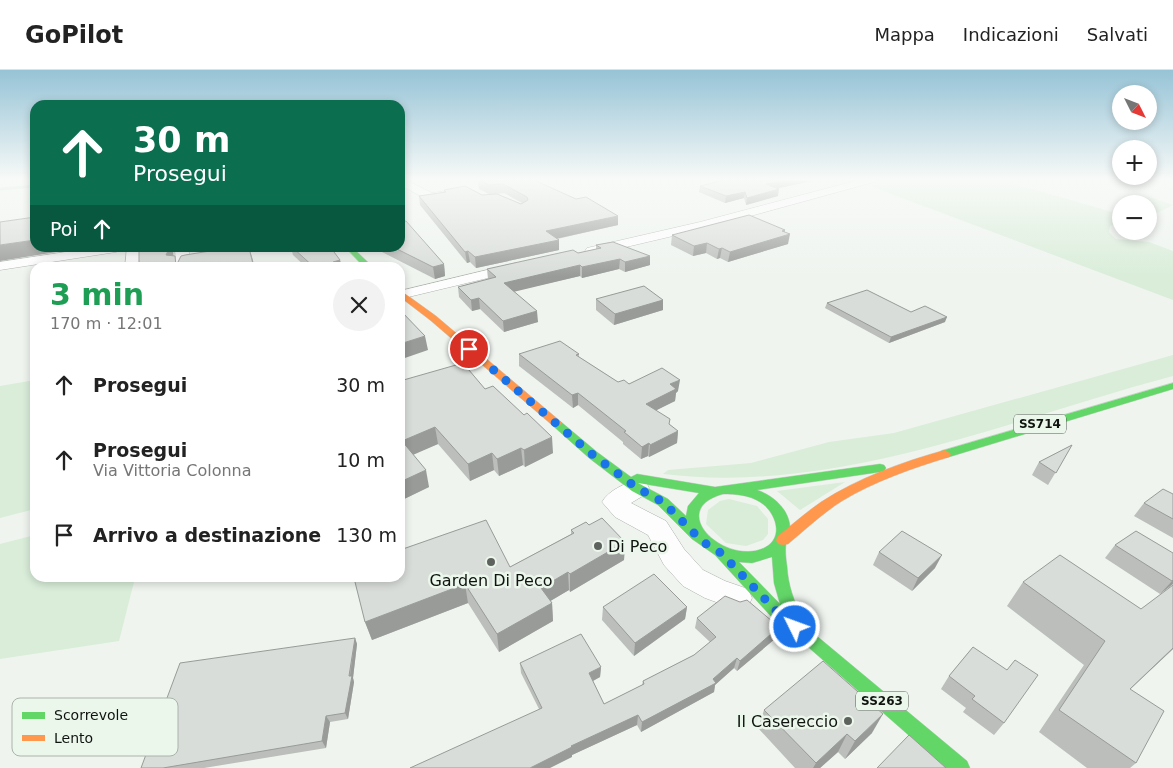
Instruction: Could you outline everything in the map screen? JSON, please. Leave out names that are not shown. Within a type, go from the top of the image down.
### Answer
[{"type":"main road","points":[[353,252],[364,262]]},
{"type":"main road","name":"SS263","points":[[405,297],[433,318],[593,455],[637,488],[663,502],[711,548],[734,557],[748,558],[762,556],[781,543]]},
{"type":"main road","name":"SS714","points":[[732,489],[907,465],[1173,386]]},
{"type":"main road","name":"SS714","points":[[781,543],[826,505],[907,465]]},
{"type":"main road","name":"SS263","points":[[616,472],[653,482],[714,491],[732,489],[758,495],[769,502],[783,520],[785,530],[781,543],[779,583],[782,597],[805,634]]},
{"type":"main road","points":[[696,534],[691,524],[691,513],[695,504],[703,496],[714,491]]},
{"type":"main road","name":"SS263","points":[[721,553],[784,619],[805,634],[960,768]]},
{"type":"street","points":[[578,254],[748,213]]},
{"type":"street","points":[[0,266],[90,252]]},
{"type":"street","points":[[405,293],[529,264]]},
{"type":"street","points":[[637,488],[614,502],[624,511],[657,528],[674,557],[693,578],[715,590],[738,598]]},
{"type":"green space","points":[[941,213],[1112,213],[1112,225],[1110,226],[1109,232],[1112,235],[1112,240],[1149,242],[1173,251],[1173,300]]},
{"type":"green space","points":[[1173,355],[1173,376],[985,432],[858,464],[794,474],[729,478],[663,474],[668,470],[751,463],[829,442],[894,433]]},
{"type":"green space","points":[[30,381],[30,510],[0,518],[0,386]]},
{"type":"green space","points":[[845,482],[800,510],[777,491]]},
{"type":"green space","points":[[729,499],[757,506],[768,519],[768,534],[763,540],[746,546],[726,543],[706,524],[708,510],[720,501]]},
{"type":"green space","points":[[30,536],[30,582],[134,582],[119,641],[0,659],[0,544]]},
{"type":"building","points":[[433,213],[612,213],[618,216],[546,231],[559,240],[475,257],[468,251],[465,252]]},
{"type":"building","points":[[749,215],[785,230],[782,231],[790,234],[730,252],[707,243],[694,246],[672,235]]},
{"type":"building","points":[[30,218],[30,241],[0,245],[0,222]]},
{"type":"building","points":[[405,221],[444,264],[433,267],[403,252],[405,252]]},
{"type":"building","points":[[613,242],[650,256],[625,262],[620,259],[582,267],[580,265],[504,283],[537,311],[503,321],[479,298],[471,300],[458,287],[496,277],[487,269],[573,250],[578,253],[601,248],[596,245]]},
{"type":"building","points":[[139,252],[168,252],[166,255],[175,256],[176,262],[139,262]]},
{"type":"building","points":[[204,252],[250,252],[252,262],[178,262],[181,256]]},
{"type":"building","points":[[297,252],[334,252],[340,260],[333,262],[308,262]]},
{"type":"building","points":[[644,286],[663,300],[615,314],[596,299]]},
{"type":"building","points":[[867,290],[911,312],[925,306],[947,317],[891,337],[827,303]]},
{"type":"building","points":[[405,315],[425,336],[405,342]]},
{"type":"building","points":[[560,341],[579,354],[576,355],[618,382],[624,380],[629,384],[662,368],[680,380],[670,384],[676,389],[646,404],[670,419],[669,424],[678,431],[642,447],[624,432],[626,431],[578,393],[572,395],[519,354]]},
{"type":"building","points":[[463,363],[485,389],[493,386],[524,415],[527,413],[552,437],[524,450],[521,448],[497,459],[492,453],[468,464],[435,427],[405,440],[405,380]]},
{"type":"building","points":[[405,445],[426,470],[405,480]]},
{"type":"building","points":[[1072,445],[1056,473],[1039,462]]},
{"type":"building","points":[[1163,489],[1173,494],[1173,519],[1144,503]]},
{"type":"building","points":[[602,518],[625,542],[570,574],[568,572],[541,588],[552,603],[497,634],[465,584],[365,622],[355,582],[405,582],[405,548],[486,520],[510,567],[574,533],[571,530],[586,522],[589,525]]},
{"type":"building","points":[[902,531],[942,555],[918,578],[879,552]]},
{"type":"building","points":[[1136,531],[1173,553],[1172,581],[1115,545]]},
{"type":"building","points":[[1060,555],[1141,609],[1173,585],[1173,648],[1130,689],[1164,711],[1136,763],[1059,710],[1105,641],[1023,582]]},
{"type":"building","points":[[654,574],[687,607],[635,643],[603,607]]},
{"type":"building","points":[[725,596],[740,602],[747,600],[779,627],[740,661],[737,658],[713,679],[716,683],[642,722],[638,715],[571,746],[530,768],[410,768],[542,708],[520,663],[581,634],[601,667],[589,673],[604,704],[644,684],[643,681],[694,655],[716,637],[697,618]]},
{"type":"building","points":[[355,638],[349,676],[352,676],[345,713],[326,716],[322,741],[163,768],[141,768],[145,756],[178,756],[178,698],[167,698],[180,663]]},
{"type":"building","points":[[973,647],[1007,670],[1015,660],[1038,675],[1004,723],[972,699],[975,696],[949,676]]},
{"type":"building","points":[[823,661],[883,714],[855,741],[847,734],[816,763],[764,710]]},
{"type":"building","points":[[909,735],[946,768],[877,768]]},
{"type":"traffic: fast","points":[[353,252],[364,262]]},
{"type":"traffic: fast","points":[[945,454],[1173,386]]},
{"type":"traffic: fast","points":[[556,423],[593,455],[637,488],[663,502],[697,535]]},
{"type":"traffic: fast","points":[[732,489],[880,468]]},
{"type":"traffic: fast","points":[[637,478],[714,491]]},
{"type":"traffic: fast","points":[[723,489],[749,492],[771,503],[777,510],[783,526],[783,534],[775,548],[767,553],[752,557],[736,556],[720,551],[707,543],[697,533],[692,521],[693,509],[704,496],[723,489]]},
{"type":"traffic: fast","points":[[779,546],[781,583],[786,601],[794,618]]},
{"type":"traffic: fast","points":[[721,553],[784,619],[805,634],[960,768]]},
{"type":"traffic: slow","points":[[405,297],[433,318],[556,423]]},
{"type":"traffic: slow","points":[[783,540],[819,510],[867,482],[945,454]]},
{"type":"place","name":"Di Peco","points":[[598,546]]},
{"type":"place","name":"Garden Di Peco","points":[[491,562]]},
{"type":"place","name":"Il Casereccio","points":[[848,721]]},
{"type":"route","points":[[469,349],[593,455],[637,488],[663,502],[703,542],[721,553],[784,619],[795,627]]}]
